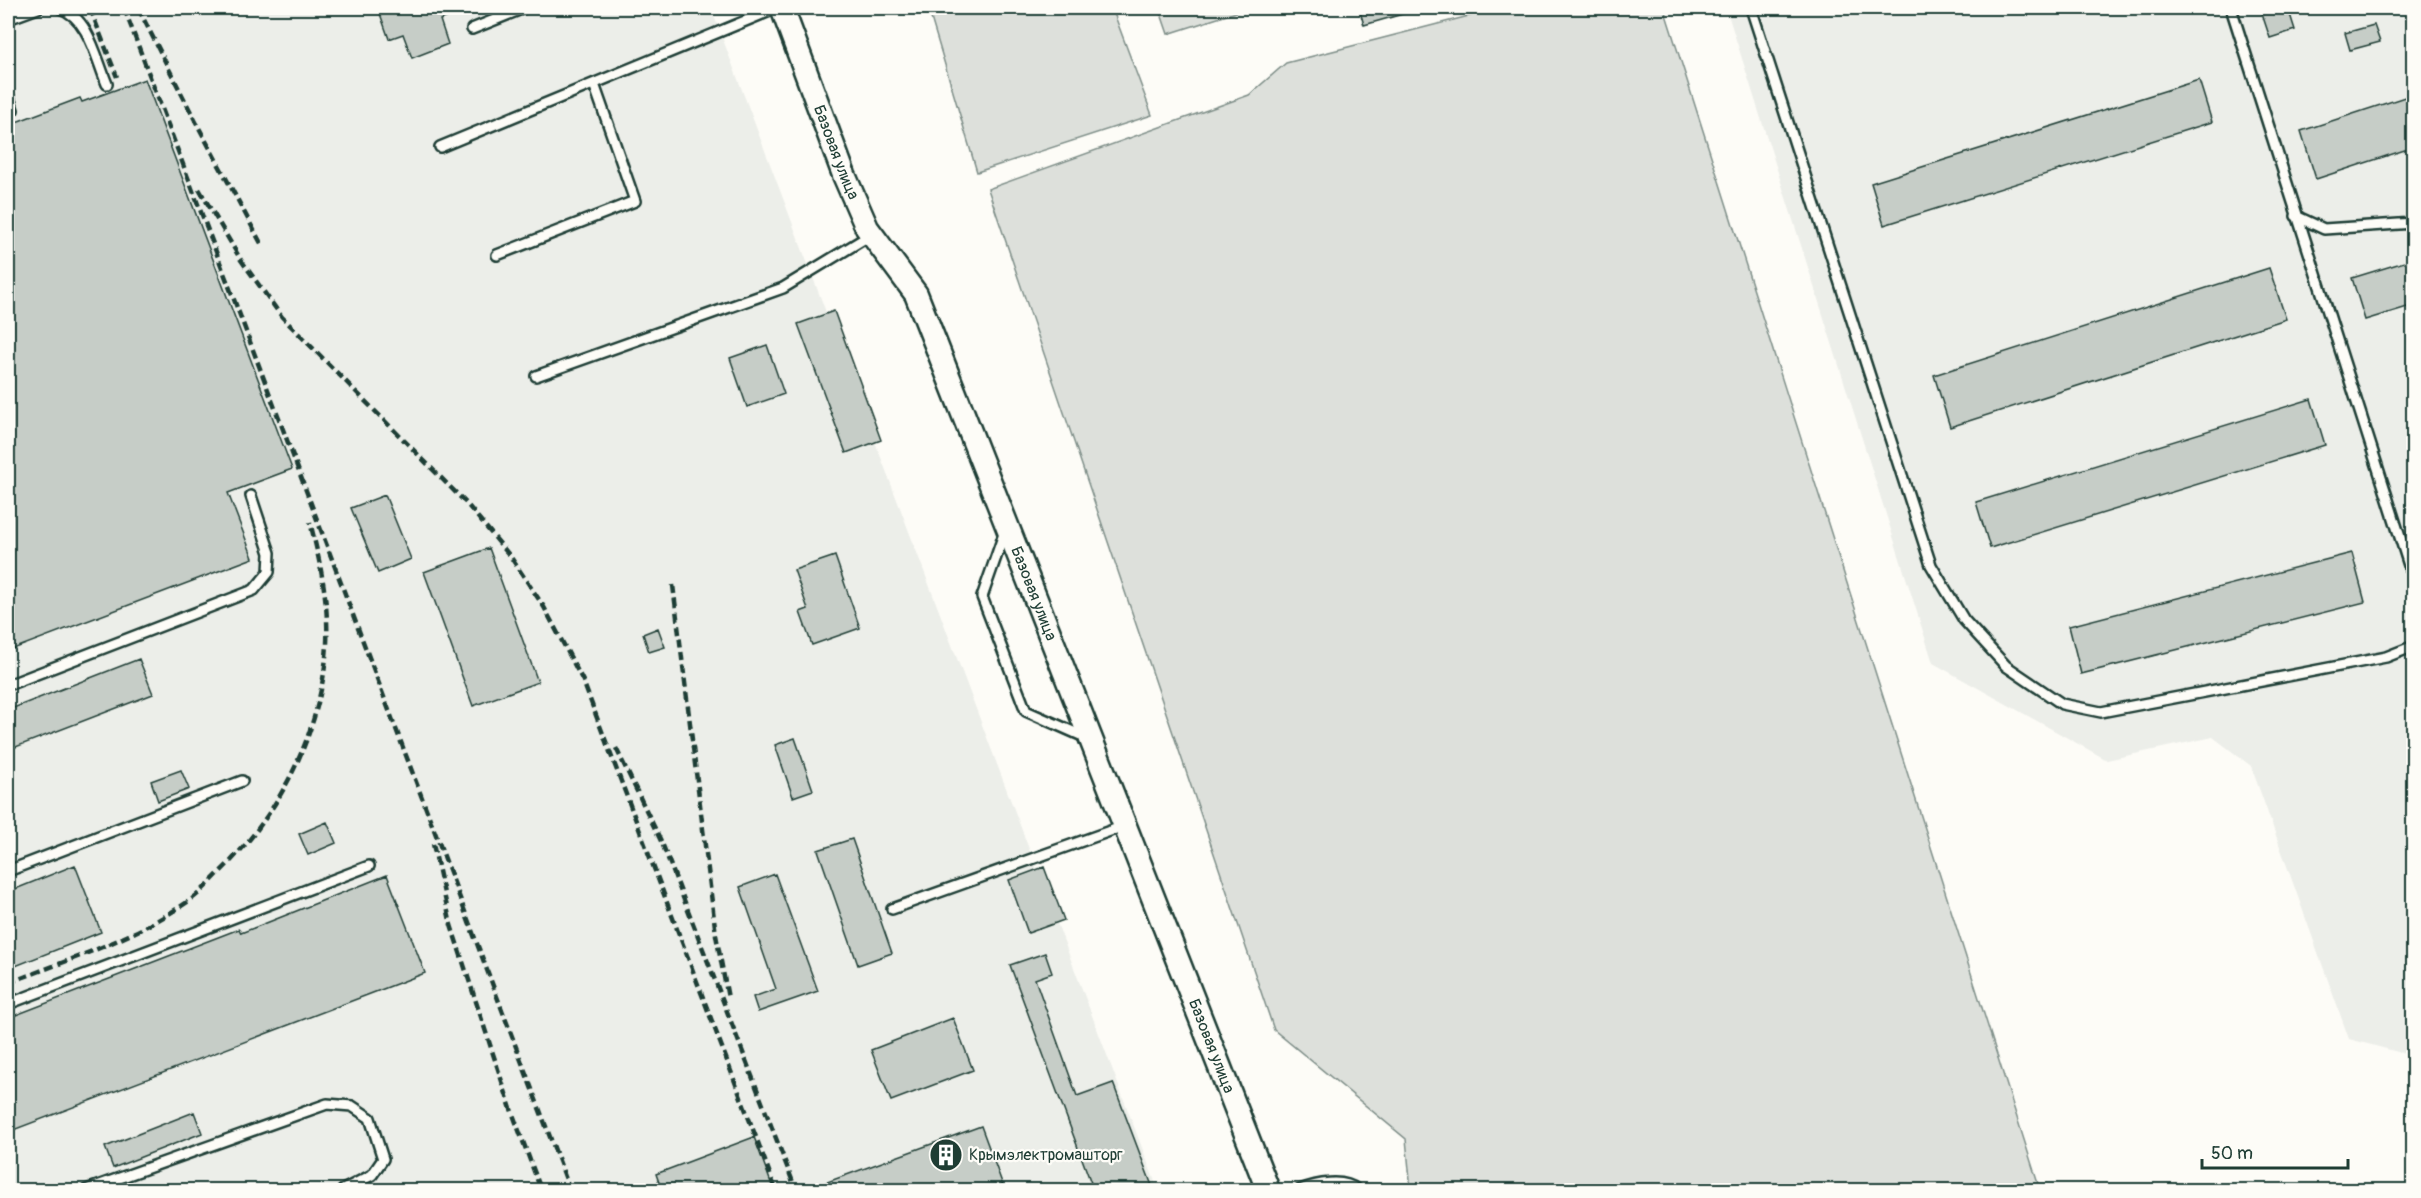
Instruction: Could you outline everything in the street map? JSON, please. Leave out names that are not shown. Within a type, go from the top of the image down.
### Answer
[{"type":"street","name":"Базовая улица","points":[[782,8],[844,175],[872,234],[916,294],[1268,1191]]},
{"type":"lane","points":[[8,19],[38,8]]},
{"type":"lane","points":[[60,8],[70,11],[83,25],[106,84]]},
{"type":"lane","points":[[472,29],[524,8]]},
{"type":"lane","points":[[440,147],[777,8]]},
{"type":"lane","points":[[1751,8],[1931,565],[1964,620],[2006,666],[2062,704],[2101,712],[2386,657],[2414,646]]},
{"type":"lane","points":[[2231,8],[2414,581]]},
{"type":"lane","points":[[497,255],[635,201],[594,84]]},
{"type":"lane","points":[[8,94],[13,110]]},
{"type":"lane","points":[[2296,216],[2324,229],[2414,223]]},
{"type":"lane","points":[[536,376],[783,288],[872,234]]},
{"type":"lane","points":[[8,685],[254,590],[269,572],[270,553],[250,496]]},
{"type":"lane","points":[[1007,527],[982,597],[1014,680],[1026,711],[1089,739]]},
{"type":"lane","points":[[8,871],[242,781]]},
{"type":"lane","points":[[892,909],[1124,826]]},
{"type":"lane","points":[[8,1004],[369,866]]},
{"type":"lane","points":[[86,1191],[327,1104],[352,1106],[370,1118],[383,1159],[372,1175],[343,1191]]},
{"type":"lane","points":[[1300,1191],[1316,1184],[1350,1185],[1357,1191]]},
{"type":"shaded area","points":[[8,8],[711,8],[1158,1190],[8,1190]]},
{"type":"shaded area","points":[[928,8],[1112,8],[1152,115],[977,172]]},
{"type":"shaded area","points":[[1159,8],[1249,8],[1168,34]]},
{"type":"shaded area","points":[[1500,8],[1664,8],[2040,1190],[1411,1190],[1406,1139],[1274,1030],[988,189],[1249,95],[1286,63]]},
{"type":"shaded area","points":[[1726,8],[2413,8],[2413,1056],[2349,1039],[2251,766],[2213,737],[2107,760],[1933,663]]},
{"type":"building","points":[[378,8],[469,9],[440,20],[448,44],[412,58],[403,34],[389,39]]},
{"type":"building","points":[[1359,8],[1409,8],[1410,12],[1364,25]]},
{"type":"building","points":[[2260,8],[2288,8],[2295,30],[2270,38]]},
{"type":"building","points":[[2374,25],[2380,42],[2350,50],[2345,33]]},
{"type":"building","points":[[145,79],[292,469],[228,493],[253,558],[8,651],[8,125],[80,98],[82,102]]},
{"type":"building","points":[[2199,80],[2212,122],[1884,225],[1871,183]]},
{"type":"building","points":[[2414,94],[2414,147],[2316,179],[2301,131]]},
{"type":"building","points":[[2414,259],[2414,305],[2365,320],[2352,278]]},
{"type":"building","points":[[2269,268],[2286,319],[1950,427],[1934,375]]},
{"type":"building","points":[[834,311],[881,440],[846,453],[798,324]]},
{"type":"building","points":[[767,345],[784,394],[747,407],[730,358]]},
{"type":"building","points":[[2311,399],[2325,445],[1990,548],[1976,502]]},
{"type":"building","points":[[385,495],[411,559],[378,573],[351,508]]},
{"type":"building","points":[[489,548],[538,682],[473,706],[424,572]]},
{"type":"building","points":[[2352,553],[2365,602],[2081,674],[2069,626]]},
{"type":"building","points":[[835,556],[860,628],[812,645],[800,612],[808,609],[794,570]]},
{"type":"building","points":[[658,628],[665,647],[649,652],[643,634]]},
{"type":"building","points":[[139,659],[153,694],[8,750],[8,710]]},
{"type":"building","points":[[795,738],[813,790],[793,797],[775,745]]},
{"type":"building","points":[[181,770],[189,789],[158,801],[151,781]]},
{"type":"building","points":[[327,822],[336,843],[308,855],[299,834]]},
{"type":"building","points":[[852,839],[892,953],[858,965],[818,850]]},
{"type":"building","points":[[75,865],[101,932],[8,969],[8,892]]},
{"type":"building","points":[[1044,867],[1064,920],[1028,933],[1009,880]]},
{"type":"building","points":[[775,874],[818,991],[758,1012],[753,997],[776,989],[740,887]]},
{"type":"building","points":[[387,875],[425,973],[8,1132],[8,1018],[239,929],[241,933]]},
{"type":"building","points":[[1045,953],[1052,973],[1035,979],[1077,1096],[1113,1083],[1154,1191],[1094,1191],[1010,965]]},
{"type":"building","points":[[953,1018],[973,1070],[891,1101],[871,1050]]},
{"type":"building","points":[[194,1112],[202,1133],[113,1168],[105,1147]]},
{"type":"building","name":"Крымэлектромашторг","points":[[981,1126],[1005,1191],[808,1191],[808,1189]]},
{"type":"building","points":[[754,1137],[774,1191],[662,1191],[656,1174]]},
{"type":"railway","points":[[90,8],[117,77]]},
{"type":"railway","points":[[124,8],[570,1190]]},
{"type":"railway","points":[[138,8],[263,247]]},
{"type":"railway","points":[[199,189],[241,260],[282,317],[466,503],[510,556],[544,607],[583,681],[776,1190]]},
{"type":"railway","points":[[8,983],[103,947],[149,925],[193,898],[241,849],[279,797],[307,738],[317,708],[327,644],[325,598],[310,522]]},
{"type":"railway","points":[[673,585],[716,935],[728,998]]},
{"type":"railway","points":[[616,748],[662,843],[796,1190]]},
{"type":"railway","points":[[433,844],[451,925],[511,1109],[541,1190]]},
{"type":"place","name":"Крымэлектромашторг","points":[[946,1155]]}]
